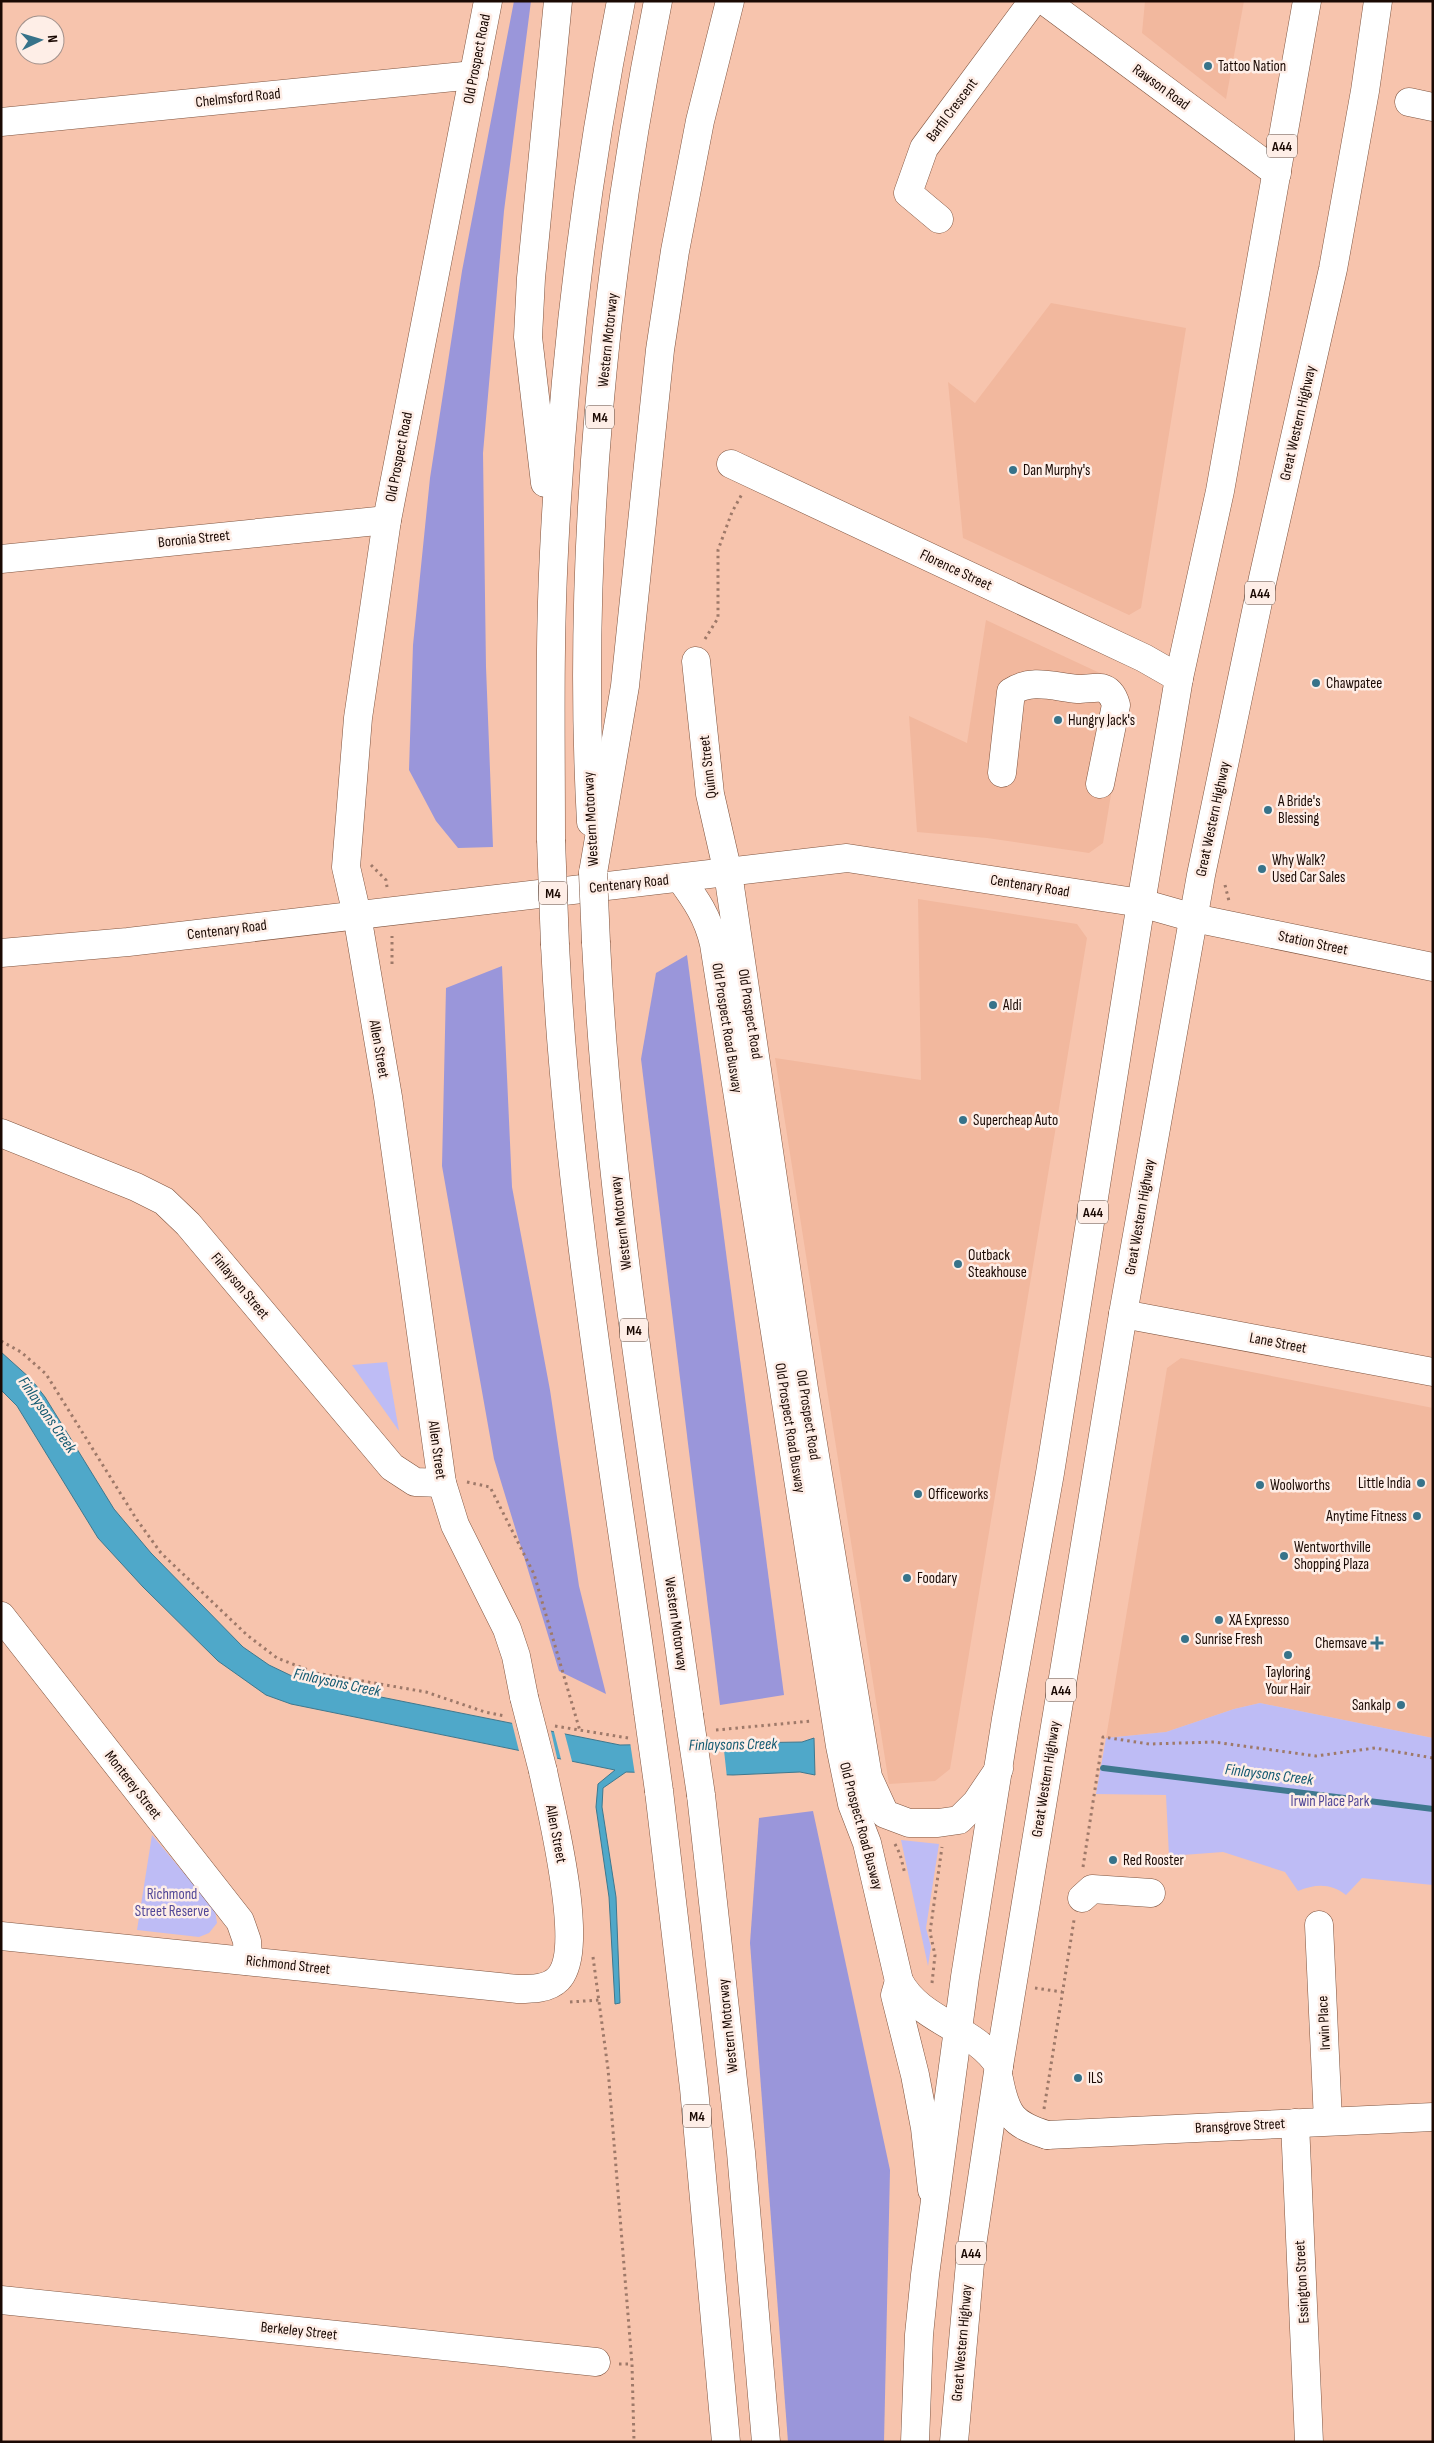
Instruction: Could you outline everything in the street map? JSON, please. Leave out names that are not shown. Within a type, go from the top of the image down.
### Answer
[{"type":"main road","name":"Old Prospect Road","points":[[357,915],[346,867],[358,718],[387,520],[488,1]]},
{"type":"main road","points":[[554,554],[528,337],[531,278],[558,1]]},
{"type":"main road","name":"M4","points":[[621,1],[595,147],[561,438],[554,554],[550,710],[555,945],[564,1087],[583,1259],[659,1791],[695,2097],[726,2442]]},
{"type":"main road","name":"Western Motorway","points":[[658,1],[629,170],[606,344],[588,616],[586,729],[596,837],[593,874],[596,943],[608,1107],[620,1222],[701,1796],[741,2152],[766,2442]]},
{"type":"main road","points":[[596,837],[625,686],[660,350],[675,251],[700,121],[730,1]]},
{"type":"main road","name":"Barfil Crescent","points":[[939,219],[908,193],[924,148],[1033,1]]},
{"type":"main road","name":"Rawson Road","points":[[1045,1],[1278,173]]},
{"type":"main road","name":"A44","points":[[915,2442],[919,2335],[934,2207],[999,1769],[1050,1473],[1179,678],[1220,492],[1307,1]]},
{"type":"main road","name":"Great Western Highway","points":[[954,2442],[971,2252],[999,2069],[1123,1314],[1194,918],[1263,578],[1332,269],[1365,92],[1378,1]]},
{"type":"main road","name":"Chelmsford Road","points":[[1,122],[474,74]]},
{"type":"main road","name":"Florence Street","points":[[742,470],[1144,658],[1179,678]]},
{"type":"main road","name":"Boronia Street","points":[[1,559],[387,520]]},
{"type":"main road","name":"Quinn Street","points":[[696,660],[710,794],[728,872]]},
{"type":"main road","points":[[1002,773],[1010,692],[1021,685],[1034,684],[1080,689],[1103,688],[1112,695],[1116,705],[1100,784]]},
{"type":"main road","name":"Centenary Road","points":[[1,953],[138,941],[847,858],[1141,903],[1194,918]]},
{"type":"main road","name":"Old Prospect Road","points":[[728,872],[804,1389],[868,1777],[885,1814],[909,1824],[938,1823],[959,1820],[976,1803],[999,1769]]},
{"type":"main road","name":"Old Prospect Road Busway","points":[[680,878],[703,910],[710,926],[714,944],[840,1746],[852,1804],[867,1843],[899,1981],[904,1991],[921,2007],[990,2052],[999,2069]]},
{"type":"main road","name":"Allen Street","points":[[357,915],[454,1487],[455,1525],[507,1629],[516,1656],[524,1697],[544,1770],[559,1851],[570,1926],[570,1944],[566,1968]]},
{"type":"main road","name":"Station Street","points":[[1194,918],[1433,967]]},
{"type":"main road","name":"Finlayson Street","points":[[1,1133],[136,1187],[164,1201],[188,1224],[392,1467],[415,1482],[454,1487]]},
{"type":"main road","name":"Lane Street","points":[[1123,1314],[1433,1372]]},
{"type":"main road","name":"Monterey Street","points":[[1,1616],[240,1921],[247,1941],[248,1961]]},
{"type":"main road","points":[[1082,1898],[1092,1889],[1151,1893]]},
{"type":"main road","name":"Irwin Place","points":[[1319,1925],[1328,2121]]},
{"type":"main road","name":"Richmond Street","points":[[1,1936],[526,1989],[548,1986],[558,1980],[566,1968]]},
{"type":"main road","name":"Old Prospect Road Busway","points":[[899,1981],[895,1995],[920,2102],[934,2207]]},
{"type":"main road","points":[[999,2069],[1002,2094],[1013,2117],[1025,2128],[1045,2125]]},
{"type":"main road","name":"Bransgrove Street","points":[[1045,2125],[1295,2123],[1433,2117]]},
{"type":"main road","name":"Essington Street","points":[[1295,2123],[1309,2442]]},
{"type":"main road","name":"Berkeley Street","points":[[1,2300],[596,2362]]},
{"type":"path","points":[[696,660],[718,618],[718,550],[732,512],[742,470]]},
{"type":"path","points":[[1223,879],[1229,901]]},
{"type":"path","points":[[391,969],[394,951]]},
{"type":"path","points":[[1,1340],[21,1352],[46,1374],[137,1520],[161,1553],[247,1636],[277,1658],[316,1673],[426,1692],[485,1712]]},
{"type":"path","points":[[454,1487],[465,1482],[490,1487],[534,1574],[580,1731]]},
{"type":"path","points":[[1103,1737],[1149,1744],[1214,1742],[1316,1756],[1375,1748],[1433,1758]]},
{"type":"path","points":[[890,1838],[900,1854],[905,1874]]},
{"type":"path","points":[[927,1980],[932,1984],[935,1955],[930,1932],[943,1838]]},
{"type":"path","points":[[592,1951],[608,2068],[630,2345],[634,2442]]},
{"type":"path","points":[[1045,2125],[1062,1992]]},
{"type":"path","points":[[567,2003],[599,2000]]},
{"type":"shaded area","points":[[514,1],[531,1],[504,211],[483,453],[486,667],[493,847],[458,848],[436,821],[409,770],[413,645],[430,478],[462,271]]},
{"type":"shaded area","name":"Tattoo Nation","points":[[1145,1],[1244,1],[1226,99],[1142,33]]},
{"type":"shaded area","points":[[1051,303],[1186,328],[1141,608],[1129,615],[963,538],[948,382],[975,403]]},
{"type":"shaded area","points":[[986,620],[1117,681],[1127,698],[1103,843],[1089,853],[987,838],[917,832],[909,716],[967,743]]},
{"type":"shaded area","points":[[918,899],[1077,924],[1087,938],[950,1769],[935,1781],[889,1784],[775,1058],[921,1080]]},
{"type":"shaded area","points":[[687,955],[784,1695],[720,1705],[641,1059],[656,973]]},
{"type":"shaded area","points":[[502,966],[512,1187],[550,1390],[579,1586],[606,1694],[559,1671],[494,1459],[442,1166],[446,988]]},
{"type":"shaded area","name":"Wentworthville Shopping Plaza","points":[[1181,1358],[1433,1408],[1433,1738],[1260,1703],[1234,1709],[1166,1732],[1106,1738],[1167,1368]]},
{"type":"shaded area","points":[[813,1811],[890,2170],[884,2442],[788,2442],[750,1943],[759,1818]]},
{"type":"green space","points":[[387,1362],[399,1431],[352,1365]]},
{"type":"green space","name":"Irwin Place Park","points":[[1260,1703],[1433,1738],[1433,1885],[1362,1878],[1346,1895],[1335,1888],[1323,1886],[1298,1891],[1285,1872],[1223,1852],[1169,1856],[1166,1795],[1096,1794],[1106,1738],[1166,1732],[1234,1709]]},
{"type":"green space","name":"Richmond Street Reserve","points":[[152,1835],[215,1910],[217,1923],[209,1933],[199,1937],[137,1930]]},
{"type":"green space","points":[[901,1840],[939,1844],[926,1928],[931,1947],[928,1966]]},
{"type":"water","points":[[1,1352],[31,1379],[45,1397],[114,1509],[151,1553],[243,1647],[269,1665],[294,1677],[321,1685],[620,1745],[802,1742],[814,1738],[815,1775],[800,1772],[733,1775],[626,1772],[603,1788],[602,1807],[616,1897],[620,2003],[615,2004],[609,1897],[596,1807],[598,1784],[615,1770],[291,1704],[266,1695],[218,1661],[143,1587],[98,1538],[17,1406],[1,1390]]},
{"type":"pier","points":[[511,1719],[550,1727],[558,1762],[520,1755]]},
{"type":"pier","points":[[553,1728],[564,1731],[573,1765],[562,1763]]},
{"type":"pier","points":[[723,1741],[727,1778],[635,1775],[630,1742]]},
{"type":"waterway","name":"Finlaysons Creek","points":[[1103,1768],[1433,1809]]},
{"type":"place","name":"Tattoo Nation","points":[[1208,66]]},
{"type":"place","name":"Dan Murphy's","points":[[1013,470]]},
{"type":"place","name":"Chawpatee","points":[[1316,683]]},
{"type":"place","name":"Hungry Jack's","points":[[1058,720]]},
{"type":"place","name":"A Bride's Blessing","points":[[1268,810]]},
{"type":"place","name":"Why Walk? Used Car Sales","points":[[1262,869]]},
{"type":"place","name":"Aldi","points":[[993,1005]]},
{"type":"place","name":"Supercheap Auto","points":[[963,1120]]},
{"type":"place","name":"Outback Steakhouse","points":[[958,1264]]},
{"type":"place","name":"Little India","points":[[1421,1483]]},
{"type":"place","name":"Woolworths","points":[[1260,1485]]},
{"type":"place","name":"Officeworks","points":[[918,1494]]},
{"type":"place","name":"Anytime Fitness","points":[[1417,1516]]},
{"type":"place","name":"Wentworthville Shopping Plaza","points":[[1284,1556]]},
{"type":"place","name":"Foodary","points":[[907,1578]]},
{"type":"place","name":"XA Expresso","points":[[1219,1620]]},
{"type":"place","name":"Sunrise Fresh","points":[[1185,1639]]},
{"type":"place","name":"Chemsave","points":[[1377,1643]]},
{"type":"place","name":"Tayloring Your Hair","points":[[1288,1655]]},
{"type":"place","name":"Sankalp","points":[[1401,1705]]},
{"type":"place","name":"Red Rooster","points":[[1113,1860]]},
{"type":"place","name":"ILS","points":[[1078,2078]]}]
